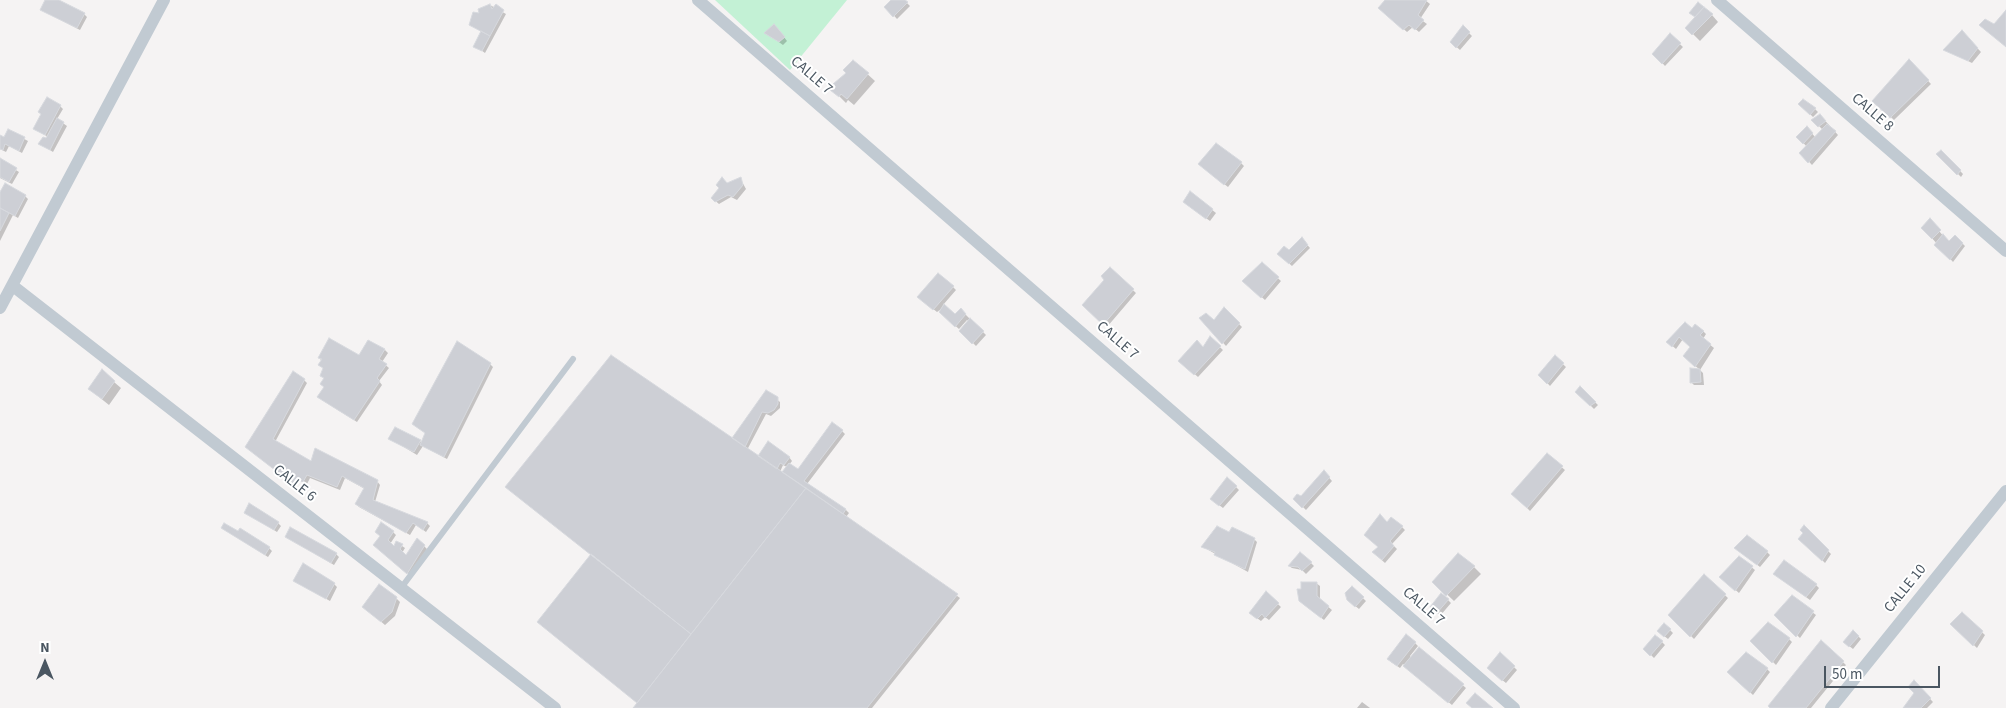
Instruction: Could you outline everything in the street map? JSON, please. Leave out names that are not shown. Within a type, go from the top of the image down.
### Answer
[{"type":"street","points":[[0,308],[164,0]]},
{"type":"street","name":"CALLE 7","points":[[698,0],[1514,708]]},
{"type":"street","name":"CALLE 8","points":[[1717,0],[2006,251]]},
{"type":"street","name":"CALLE 6","points":[[13,286],[555,708]]},
{"type":"street","name":"CALLE 10","points":[[1831,708],[2006,491]]},
{"type":"lane","points":[[401,588],[573,359]]},
{"type":"green space","points":[[715,0],[847,0],[790,70]]},
{"type":"building","points":[[45,0],[59,0],[85,13],[77,28],[40,10]]},
{"type":"building","points":[[891,0],[905,0],[908,2],[893,17],[884,7]]},
{"type":"building","points":[[1385,0],[1427,0],[1418,15],[1424,20],[1415,30],[1409,25],[1403,30],[1378,8]]},
{"type":"building","points":[[1698,2],[1704,7],[1695,17],[1689,13]]},
{"type":"building","points":[[490,4],[492,9],[496,4],[504,10],[490,36],[469,25],[473,12],[479,13],[478,9]]},
{"type":"building","points":[[1704,7],[1713,14],[1692,35],[1685,28]]},
{"type":"building","points":[[2006,10],[2006,47],[1979,25],[1985,19],[1994,24]]},
{"type":"building","points":[[774,24],[785,37],[779,42],[764,33]]},
{"type":"building","points":[[1463,25],[1470,32],[1456,48],[1450,42]]},
{"type":"building","points":[[1962,30],[1978,48],[1968,61],[1943,50]]},
{"type":"building","points":[[481,31],[490,36],[482,51],[473,47]]},
{"type":"building","points":[[1670,33],[1681,43],[1662,64],[1652,54]]},
{"type":"building","points":[[1909,59],[1929,80],[1890,118],[1872,101]]},
{"type":"building","points":[[853,60],[869,73],[847,99],[841,94],[839,97],[830,90],[835,85],[833,84],[846,73],[843,70]]},
{"type":"building","points":[[47,97],[61,105],[45,135],[33,129],[41,114],[38,112]]},
{"type":"building","points":[[1803,99],[1816,108],[1810,115],[1798,104]]},
{"type":"building","points":[[1820,114],[1826,121],[1818,127],[1811,120]]},
{"type":"building","points":[[57,118],[64,122],[50,150],[38,144],[43,137],[46,138]]},
{"type":"building","points":[[1827,124],[1836,131],[1808,163],[1799,153]]},
{"type":"building","points":[[1807,126],[1813,133],[1803,144],[1796,137]]},
{"type":"building","points":[[8,129],[25,137],[19,151],[5,144],[3,150],[0,149],[0,135],[4,137]]},
{"type":"building","points":[[1216,143],[1242,162],[1224,185],[1198,164]]},
{"type":"building","points":[[1941,150],[1961,170],[1957,175],[1936,154]]},
{"type":"building","points":[[0,158],[17,168],[9,182],[0,177]]},
{"type":"building","points":[[722,177],[727,183],[741,177],[743,185],[733,197],[728,195],[715,202],[711,198],[719,188],[716,185]]},
{"type":"building","points":[[5,183],[26,195],[15,216],[0,208],[0,192]]},
{"type":"building","points":[[1190,191],[1213,209],[1206,219],[1183,202]]},
{"type":"building","points":[[0,208],[9,213],[0,231]]},
{"type":"building","points":[[1930,218],[1941,230],[1932,239],[1921,228]]},
{"type":"building","points":[[1943,234],[1949,241],[1955,235],[1963,243],[1950,260],[1934,245]]},
{"type":"building","points":[[1302,237],[1308,245],[1289,264],[1277,254],[1284,246],[1289,250]]},
{"type":"building","points":[[1262,262],[1279,277],[1261,298],[1242,281]]},
{"type":"building","points":[[1110,267],[1134,289],[1103,325],[1082,305],[1104,280],[1101,276]]},
{"type":"building","points":[[938,273],[954,286],[933,310],[917,297]]},
{"type":"building","points":[[944,304],[955,314],[961,308],[966,314],[955,327],[939,312]]},
{"type":"building","points":[[1224,307],[1240,323],[1222,344],[1199,318],[1206,313],[1214,320]]},
{"type":"building","points":[[970,318],[984,331],[972,344],[959,331]]},
{"type":"building","points":[[1685,322],[1692,328],[1695,324],[1704,331],[1700,335],[1711,344],[1695,367],[1683,356],[1690,347],[1679,337],[1672,347],[1666,342]]},
{"type":"building","points":[[1210,336],[1221,346],[1194,375],[1178,361],[1197,340],[1203,347]]},
{"type":"building","points":[[329,338],[359,355],[368,340],[385,349],[379,359],[387,364],[377,378],[380,381],[354,420],[317,397],[324,387],[320,384],[324,378],[320,376],[323,368],[318,365],[322,359],[318,358]]},
{"type":"building","points":[[457,341],[491,363],[444,457],[420,445],[425,433],[412,424]]},
{"type":"building","points":[[611,355],[806,488],[691,634],[505,487]]},
{"type":"building","points":[[1555,355],[1564,363],[1547,384],[1538,375]]},
{"type":"building","points":[[1690,368],[1700,369],[1701,382],[1690,383]]},
{"type":"building","points":[[102,369],[115,381],[102,399],[88,389]]},
{"type":"building","points":[[293,371],[305,379],[273,439],[311,461],[315,448],[378,480],[373,500],[428,522],[423,530],[413,523],[406,533],[355,504],[364,488],[342,476],[337,487],[307,475],[303,482],[296,479],[293,484],[245,447]]},
{"type":"building","points":[[1580,386],[1596,402],[1590,406],[1575,392]]},
{"type":"building","points":[[766,390],[778,397],[778,404],[774,410],[768,413],[762,412],[745,447],[732,438]]},
{"type":"building","points":[[832,422],[843,430],[804,481],[846,509],[843,514],[782,472],[789,463],[798,469]]},
{"type":"building","points":[[395,427],[421,440],[414,452],[388,439]]},
{"type":"building","points":[[768,441],[790,457],[784,465],[780,463],[777,469],[758,456]]},
{"type":"building","points":[[1547,453],[1563,466],[1527,508],[1511,494]]},
{"type":"building","points":[[1324,470],[1330,477],[1302,508],[1293,499],[1297,494],[1301,496]]},
{"type":"building","points":[[1227,477],[1237,486],[1219,506],[1210,499]]},
{"type":"building","points":[[806,488],[958,594],[867,708],[633,708]]},
{"type":"building","points":[[249,503],[279,522],[274,530],[244,513]]},
{"type":"building","points":[[1380,514],[1387,522],[1391,517],[1403,526],[1390,541],[1394,546],[1382,560],[1372,552],[1378,547],[1364,535]]},
{"type":"building","points":[[381,522],[394,531],[388,540],[394,546],[396,541],[403,544],[400,549],[406,555],[417,538],[425,545],[407,574],[373,545],[380,536],[375,532]]},
{"type":"building","points":[[224,523],[238,531],[240,528],[270,547],[265,555],[221,528]]},
{"type":"building","points":[[1804,525],[1829,550],[1822,561],[1798,539],[1803,533],[1800,530]]},
{"type":"building","points":[[1217,526],[1229,532],[1232,527],[1255,538],[1245,569],[1214,555],[1215,552],[1201,547]]},
{"type":"building","points":[[290,527],[337,553],[331,563],[285,537]]},
{"type":"building","points":[[1747,535],[1768,551],[1757,565],[1734,548]]},
{"type":"building","points":[[1300,552],[1312,562],[1302,571],[1298,567],[1288,566]]},
{"type":"building","points":[[1458,553],[1475,566],[1446,596],[1432,582]]},
{"type":"building","points":[[591,554],[691,634],[637,703],[537,622]]},
{"type":"building","points":[[1739,556],[1753,566],[1735,591],[1719,577]]},
{"type":"building","points":[[1784,560],[1817,584],[1806,597],[1773,574]]},
{"type":"building","points":[[303,563],[335,583],[326,599],[293,581]]},
{"type":"building","points":[[1704,574],[1726,594],[1690,637],[1668,615]]},
{"type":"building","points":[[1301,582],[1317,582],[1317,596],[1329,606],[1321,618],[1299,601],[1297,589],[1301,589]]},
{"type":"building","points":[[379,584],[397,597],[392,612],[381,622],[362,607]]},
{"type":"building","points":[[1352,586],[1364,597],[1355,607],[1347,600],[1345,593]]},
{"type":"building","points":[[1266,591],[1279,603],[1265,618],[1262,614],[1257,619],[1249,613]]},
{"type":"building","points":[[1441,593],[1449,599],[1436,614],[1430,607]]},
{"type":"building","points":[[1792,595],[1814,611],[1796,637],[1774,615]]},
{"type":"building","points":[[1962,612],[1983,631],[1973,646],[1950,624]]},
{"type":"building","points":[[1768,622],[1790,638],[1772,663],[1750,641]]},
{"type":"building","points":[[1664,623],[1671,629],[1664,637],[1657,631]]},
{"type":"building","points":[[1853,630],[1859,636],[1849,647],[1843,642]]},
{"type":"building","points":[[1406,634],[1416,642],[1397,666],[1387,659]]},
{"type":"building","points":[[1655,635],[1663,641],[1650,656],[1643,649]]},
{"type":"building","points":[[1821,640],[1844,661],[1806,708],[1770,708],[1768,706]]},
{"type":"building","points":[[1419,647],[1464,684],[1448,703],[1403,666]]},
{"type":"building","points":[[1500,652],[1515,666],[1502,681],[1487,668]]},
{"type":"building","points":[[1746,652],[1768,668],[1750,693],[1727,672]]},
{"type":"building","points":[[1914,680],[1931,698],[1921,708],[1903,708],[1914,693],[1908,687]]},
{"type":"building","points":[[1475,693],[1493,708],[1472,708],[1466,703]]}]
